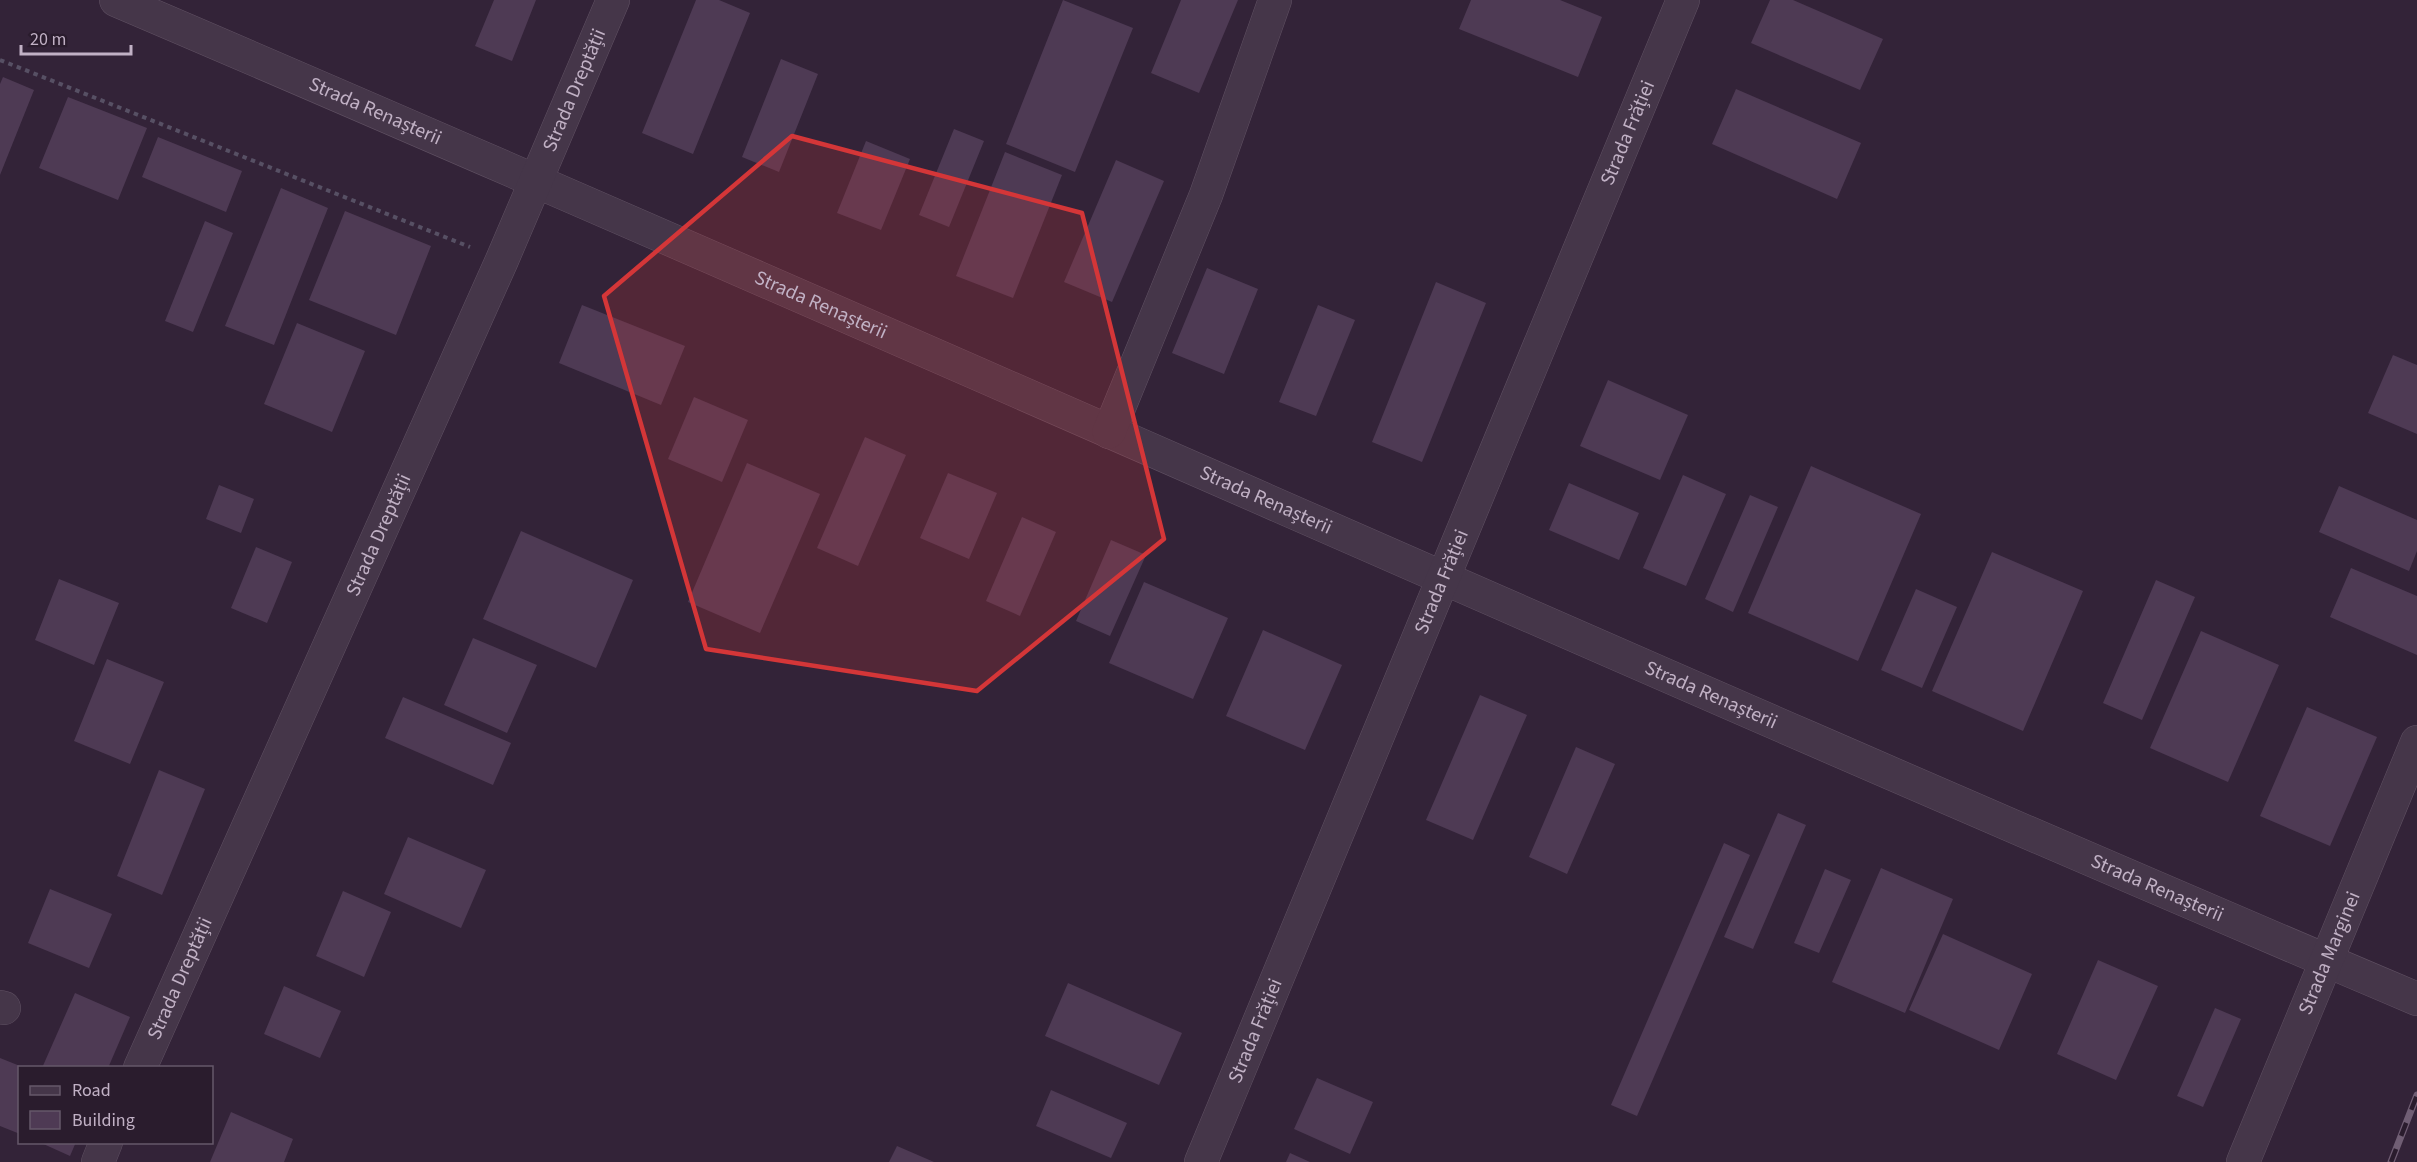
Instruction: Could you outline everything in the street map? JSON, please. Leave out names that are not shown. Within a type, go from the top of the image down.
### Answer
[{"type":"street","name":"Strada Renașterii","points":[[116,0],[536,179],[1444,579],[2417,999]]},
{"type":"street","name":"Strada Dreptății","points":[[141,1066],[501,260],[613,0]]},
{"type":"street","points":[[1109,432],[1206,195],[1275,0]]},
{"type":"street","name":"Strada Frăției","points":[[1201,1162],[1683,0]]},
{"type":"street","name":"Strada Marginei","points":[[2243,1162],[2417,742]]},
{"type":"street","points":[[98,1162],[106,1144]]},
{"type":"path","points":[[0,60],[501,260]]},
{"type":"highlighted area","points":[[792,136],[1082,213],[1164,539],[977,691],[706,649],[604,296]]},
{"type":"building","points":[[494,0],[536,0],[512,61],[475,46]]},
{"type":"building","points":[[696,0],[719,0],[750,13],[693,154],[642,133]]},
{"type":"building","points":[[1063,0],[1133,28],[1075,172],[1006,144]]},
{"type":"building","points":[[1181,0],[1238,0],[1199,93],[1151,73]]},
{"type":"building","points":[[1471,0],[1560,0],[1602,17],[1578,77],[1459,29]]},
{"type":"building","points":[[1770,0],[1793,0],[1883,39],[1860,90],[1751,43]]},
{"type":"building","points":[[781,59],[818,74],[779,172],[742,157]]},
{"type":"building","points":[[3,77],[34,90],[0,175],[0,84]]},
{"type":"building","points":[[1736,89],[1861,143],[1837,199],[1712,144]]},
{"type":"building","points":[[68,97],[147,128],[118,200],[39,168]]},
{"type":"building","points":[[954,129],[984,141],[949,227],[919,215]]},
{"type":"building","points":[[158,137],[242,171],[226,212],[142,177]]},
{"type":"building","points":[[866,141],[910,159],[881,230],[837,213]]},
{"type":"building","points":[[1005,152],[1062,175],[1013,298],[956,276]]},
{"type":"building","points":[[1116,160],[1164,181],[1112,302],[1064,282]]},
{"type":"building","points":[[281,188],[328,208],[274,345],[225,326]]},
{"type":"building","points":[[345,211],[431,246],[396,335],[309,300]]},
{"type":"building","points":[[205,221],[233,233],[193,332],[165,321]]},
{"type":"building","points":[[1207,268],[1258,289],[1224,374],[1172,353]]},
{"type":"building","points":[[1436,282],[1486,303],[1422,462],[1372,442]]},
{"type":"building","points":[[582,305],[685,346],[661,405],[559,363]]},
{"type":"building","points":[[1318,305],[1355,320],[1316,416],[1279,402]]},
{"type":"building","points":[[297,323],[365,351],[332,432],[264,404]]},
{"type":"building","points":[[2393,355],[2417,365],[2417,434],[2368,413]]},
{"type":"building","points":[[1608,380],[1688,415],[1660,480],[1580,446]]},
{"type":"building","points":[[694,397],[748,420],[722,482],[668,459]]},
{"type":"building","points":[[865,437],[906,455],[858,566],[817,548]]},
{"type":"building","points":[[747,463],[820,494],[760,633],[688,602]]},
{"type":"building","points":[[1811,466],[1921,514],[1858,661],[1748,613]]},
{"type":"building","points":[[948,473],[997,493],[969,559],[920,538]]},
{"type":"building","points":[[1683,475],[1726,494],[1686,586],[1643,568]]},
{"type":"building","points":[[1569,483],[1639,513],[1619,560],[1549,530]]},
{"type":"building","points":[[219,485],[254,499],[241,533],[206,519]]},
{"type":"building","points":[[2339,486],[2417,520],[2417,551],[2409,571],[2319,532]]},
{"type":"building","points":[[1750,495],[1778,507],[1733,612],[1705,599]]},
{"type":"building","points":[[1022,517],[1056,532],[1020,616],[986,601]]},
{"type":"building","points":[[521,531],[633,580],[596,668],[483,619]]},
{"type":"building","points":[[1111,540],[1146,555],[1110,636],[1076,621]]},
{"type":"building","points":[[256,547],[292,562],[267,623],[231,608]]},
{"type":"building","points":[[1992,552],[2083,591],[2023,731],[1932,691]]},
{"type":"building","points":[[2351,568],[2417,596],[2417,655],[2330,617]]},
{"type":"building","points":[[59,579],[119,603],[94,665],[35,640]]},
{"type":"building","points":[[2156,580],[2195,597],[2142,720],[2103,703]]},
{"type":"building","points":[[1144,582],[1228,618],[1193,699],[1109,663]]},
{"type":"building","points":[[1916,589],[1957,607],[1922,688],[1881,670]]},
{"type":"building","points":[[1263,630],[1342,665],[1305,750],[1226,716]]},
{"type":"building","points":[[2201,631],[2279,665],[2228,782],[2150,748]]},
{"type":"building","points":[[473,638],[537,665],[507,733],[444,705]]},
{"type":"building","points":[[107,659],[164,682],[130,764],[74,741]]},
{"type":"building","points":[[1480,695],[1527,715],[1473,840],[1426,820]]},
{"type":"building","points":[[403,697],[511,743],[493,785],[385,738]]},
{"type":"building","points":[[2307,707],[2377,737],[2330,846],[2260,816]]},
{"type":"building","points":[[1576,747],[1615,764],[1567,874],[1529,857]]},
{"type":"building","points":[[159,770],[205,789],[162,895],[117,876]]},
{"type":"building","points":[[1778,813],[1806,825],[1753,949],[1724,937]]},
{"type":"building","points":[[408,837],[486,870],[461,928],[384,894]]},
{"type":"building","points":[[1724,843],[1750,855],[1637,1116],[1611,1105]]},
{"type":"building","points":[[1881,868],[1953,899],[1905,1013],[1832,982]]},
{"type":"building","points":[[1825,869],[1851,880],[1819,953],[1794,943]]},
{"type":"building","points":[[50,889],[112,914],[89,968],[28,943]]},
{"type":"building","points":[[343,891],[391,912],[364,977],[316,956]]},
{"type":"building","points":[[1943,934],[2032,974],[1999,1050],[1909,1010]]},
{"type":"building","points":[[2098,960],[2158,986],[2116,1080],[2057,1054]]},
{"type":"building","points":[[1068,983],[1182,1033],[1159,1085],[1045,1036]]},
{"type":"building","points":[[284,986],[341,1011],[320,1058],[264,1034]]},
{"type":"building","points":[[75,993],[130,1017],[109,1066],[43,1066]]},
{"type":"building","points":[[2215,1008],[2241,1019],[2203,1107],[2177,1096]]},
{"type":"building","points":[[0,1058],[20,1066],[18,1066],[18,1133],[0,1126]]},
{"type":"building","points":[[1317,1078],[1373,1102],[1350,1154],[1294,1129]]},
{"type":"building","points":[[1051,1090],[1127,1123],[1111,1158],[1036,1126]]},
{"type":"building","points":[[231,1112],[293,1139],[284,1162],[210,1162]]},
{"type":"building","points":[[43,1144],[75,1144],[70,1156]]},
{"type":"building","points":[[897,1146],[934,1162],[889,1162]]},
{"type":"building","points":[[1290,1153],[1310,1162],[1286,1162]]},
{"type":"railway","points":[[2391,1162],[2417,1095]]}]
